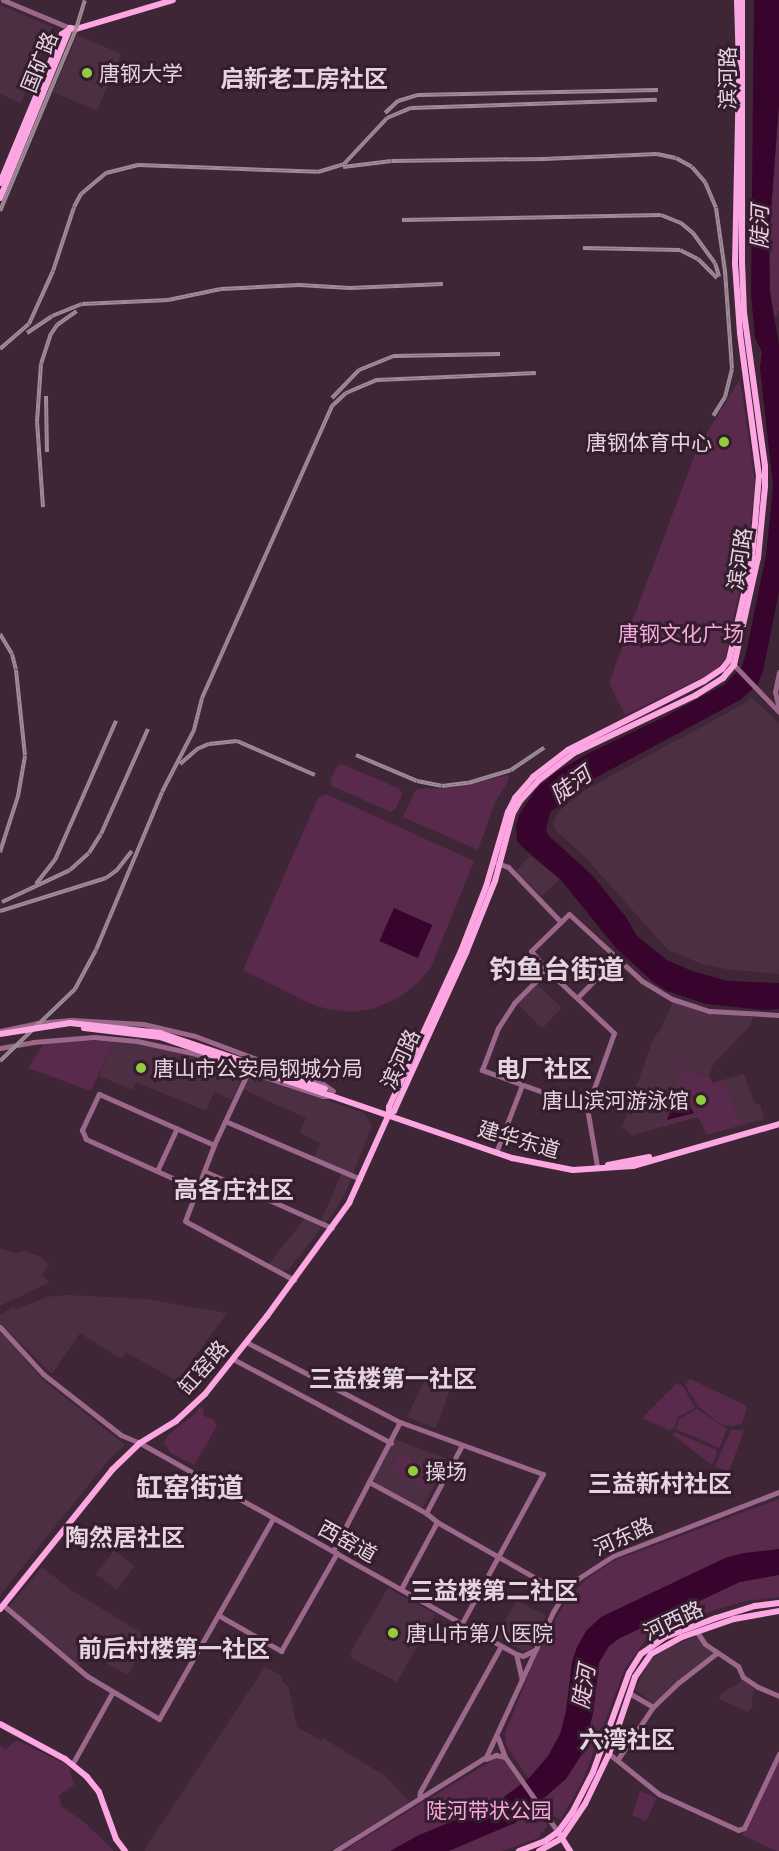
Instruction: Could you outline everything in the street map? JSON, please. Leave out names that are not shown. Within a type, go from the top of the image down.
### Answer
[{"type":"main road","points":[[70,28],[76,29],[173,0]]},
{"type":"main road","name":"滨河路","points":[[733,664],[752,559],[759,476],[740,333],[735,264],[739,68],[737,0]]},
{"type":"main road","name":"滨河路","points":[[733,664],[758,558],[765,486],[765,466],[744,312],[742,0]]},
{"type":"main road","name":"国矿路","points":[[0,183],[62,34],[70,28]]},
{"type":"main road","name":"国矿路","points":[[0,198],[70,28]]},
{"type":"main road","name":"滨河路","points":[[391,1112],[496,863],[508,812],[515,798],[533,777],[568,750],[733,664]]},
{"type":"main road","name":"建华东道","points":[[0,1034],[69,1027],[160,1037],[391,1112],[497,1150],[544,1163],[597,1166],[649,1157],[779,1122]]},
{"type":"main road","name":"建华东道","points":[[391,1112],[512,1158],[542,1166],[582,1170],[633,1166],[779,1122]]},
{"type":"main road","name":"缸窑路","points":[[2,1607],[112,1470],[140,1443],[176,1420],[205,1394],[233,1359],[294,1280],[349,1203],[391,1112]]},
{"type":"main road","name":"河西路","points":[[519,1851],[559,1838],[588,1786],[633,1663],[651,1645],[755,1606],[779,1604]]},
{"type":"main road","name":"河西路","points":[[539,1851],[559,1838],[585,1804],[609,1754],[629,1693],[643,1662],[651,1654],[695,1629],[779,1611]]},
{"type":"main road","points":[[0,1724],[65,1759],[87,1777],[102,1797],[122,1850]]},
{"type":"main road","points":[[559,1838],[560,1851]]},
{"type":"main road","points":[[559,1838],[570,1851]]},
{"type":"street","points":[[3,0],[70,28]]},
{"type":"street","points":[[733,664],[779,710]]},
{"type":"street","points":[[779,672],[776,692],[779,710]]},
{"type":"street","points":[[496,863],[508,867],[561,922]]},
{"type":"street","points":[[597,1166],[587,1108],[614,1033],[531,951],[569,914],[616,958],[657,991],[693,1007],[727,1014],[779,1015]]},
{"type":"street","points":[[578,997],[616,958]]},
{"type":"street","points":[[548,970],[514,1003],[498,1028],[482,1070],[587,1108]]},
{"type":"street","points":[[0,1034],[71,1020],[143,1024],[195,1036],[323,1084],[333,1093]]},
{"type":"street","points":[[0,1048],[63,1038],[114,1038],[180,1050],[323,1096],[333,1093]]},
{"type":"street","points":[[248,1072],[214,1145],[185,1221],[294,1280]]},
{"type":"street","points":[[497,1150],[522,1085]]},
{"type":"street","points":[[196,1189],[86,1139],[82,1130],[99,1094],[214,1145]]},
{"type":"street","points":[[225,1121],[360,1179]]},
{"type":"street","points":[[157,1171],[177,1128]]},
{"type":"street","points":[[204,1171],[332,1228]]},
{"type":"street","name":"西窑道","points":[[0,1327],[23,1355],[66,1394],[120,1435],[140,1443],[516,1654]]},
{"type":"street","points":[[246,1342],[400,1422],[543,1474],[462,1623]]},
{"type":"street","points":[[233,1359],[391,1443]]},
{"type":"street","points":[[218,1615],[281,1651],[371,1483],[400,1422]]},
{"type":"street","points":[[426,1513],[462,1445]]},
{"type":"street","points":[[371,1483],[564,1594]]},
{"type":"street","name":"河东路","points":[[335,1851],[484,1760],[500,1732],[536,1649],[564,1594],[593,1568],[613,1556],[779,1492]]},
{"type":"street","points":[[2,1607],[59,1655],[112,1693],[159,1719],[273,1518]]},
{"type":"street","points":[[400,1589],[437,1522]]},
{"type":"street","points":[[695,1629],[700,1639],[733,1662],[743,1677],[758,1687],[779,1696]]},
{"type":"street","points":[[419,1799],[420,1792],[501,1646]]},
{"type":"street","points":[[522,1680],[516,1654],[527,1654],[536,1649]]},
{"type":"street","points":[[618,1759],[653,1707],[684,1678],[717,1653]]},
{"type":"street","points":[[74,1761],[112,1693]]},
{"type":"street","points":[[629,1693],[653,1707]]},
{"type":"street","points":[[500,1732],[498,1741],[506,1757],[559,1838]]},
{"type":"street","points":[[601,1749],[618,1759],[659,1794],[738,1830],[744,1828],[779,1754]]},
{"type":"street","points":[[484,1760],[496,1755],[506,1757]]},
{"type":"shaded area","points":[[0,5],[52,27],[21,103],[0,94]]},
{"type":"shaded area","name":"唐钢大学","points":[[77,35],[121,54],[97,111],[53,92]]},
{"type":"shaded area","points":[[751,697],[779,723],[779,974],[726,969],[702,964],[668,950],[585,857],[554,829],[553,822],[559,811],[585,790],[742,705]]},
{"type":"shaded area","points":[[530,856],[560,879],[542,896],[516,871]]},
{"type":"shaded area","points":[[536,983],[562,1008],[542,1028],[517,1003]]},
{"type":"shaded area","points":[[673,1002],[703,1012],[753,1017],[750,1026],[714,1063],[709,1075],[703,1077],[683,1066],[662,1127],[632,1135],[622,1127],[654,1037],[661,1029]]},
{"type":"shaded area","points":[[114,1040],[185,1053],[245,1072],[232,1100],[214,1092],[206,1111],[136,1082],[132,1090],[99,1076]]},
{"type":"shaded area","points":[[249,1074],[364,1113],[372,1125],[346,1192],[334,1212],[289,1269],[282,1271],[269,1264],[306,1217],[320,1223],[343,1170],[314,1157],[320,1143],[300,1133],[306,1118],[242,1089]]},
{"type":"shaded area","points":[[744,1074],[755,1105],[760,1104],[764,1119],[742,1125],[723,1080]]},
{"type":"shaded area","points":[[0,1248],[15,1253],[24,1251],[41,1257],[49,1264],[42,1275],[50,1282],[0,1306]]},
{"type":"shaded area","points":[[66,1295],[146,1299],[227,1313],[177,1381],[126,1352],[121,1359],[80,1333],[52,1374],[0,1323],[0,1315],[13,1307],[16,1309],[47,1297]]},
{"type":"shaded area","points":[[0,1331],[43,1380],[125,1445],[111,1457],[0,1595]]},
{"type":"shaded area","points":[[429,1371],[453,1381],[436,1428],[407,1417]]},
{"type":"shaded area","points":[[394,1439],[448,1459],[422,1509],[375,1482],[374,1478]]},
{"type":"shaded area","points":[[114,1550],[135,1566],[117,1590],[96,1574]]},
{"type":"shaded area","points":[[42,1567],[70,1589],[149,1638],[128,1675],[86,1652],[79,1666],[8,1608]]},
{"type":"shaded area","name":"唐山市第八医院","points":[[388,1588],[435,1614],[397,1682],[353,1659],[350,1653]]},
{"type":"shaded area","points":[[517,1600],[546,1616],[531,1649],[523,1651],[496,1636]]},
{"type":"shaded area","points":[[697,1636],[718,1651],[654,1704],[635,1689],[650,1660],[671,1646]]},
{"type":"shaded area","points":[[265,1667],[282,1676],[282,1681],[288,1686],[297,1727],[321,1740],[323,1738],[385,1776],[410,1802],[330,1851],[144,1850]]},
{"type":"shaded area","points":[[743,1680],[755,1690],[751,1700],[753,1705],[748,1712],[719,1699],[721,1694]]},
{"type":"green space","points":[[779,104],[779,310],[774,320],[770,292],[769,238]]},
{"type":"green space","name":"唐钢文化广场","points":[[740,379],[755,483],[748,551],[725,659],[714,672],[625,715],[609,683],[697,449]]},
{"type":"green space","points":[[342,764],[400,789],[402,795],[395,810],[391,812],[332,786],[330,781],[337,766]]},
{"type":"green space","points":[[509,775],[507,783],[495,802],[478,850],[403,817],[416,789],[451,788]]},
{"type":"green space","points":[[326,794],[474,861],[431,967],[419,982],[398,998],[375,1008],[353,1012],[327,1009],[309,1003],[243,970],[318,798]]},
{"type":"green space","points":[[114,1040],[91,1091],[28,1068],[45,1042]]},
{"type":"green space","name":"唐山滨河游泳馆","points":[[683,1066],[703,1077],[709,1075],[712,1083],[723,1080],[742,1125],[707,1135],[698,1117],[662,1127]]},
{"type":"green space","points":[[690,1379],[747,1406],[742,1424],[729,1426],[720,1424],[699,1407],[685,1385]]},
{"type":"green space","points":[[677,1383],[683,1386],[695,1408],[678,1417],[674,1428],[669,1430],[642,1418]]},
{"type":"green space","points":[[199,1406],[203,1409],[204,1416],[214,1420],[217,1426],[194,1465],[171,1453],[164,1443],[168,1435],[197,1412]]},
{"type":"green space","points":[[697,1409],[727,1429],[719,1448],[676,1429],[679,1419]]},
{"type":"green space","points":[[731,1430],[744,1430],[729,1472],[715,1466]]},
{"type":"green space","points":[[675,1432],[716,1450],[717,1454],[712,1465],[673,1435]]},
{"type":"green space","name":"操场","points":[[400,1454],[434,1471],[425,1488],[391,1471]]},
{"type":"green space","name":"陡河带状公园","points":[[779,1499],[779,1597],[745,1601],[712,1611],[644,1642],[625,1668],[583,1780],[561,1819],[555,1817],[506,1745],[505,1733],[534,1661],[567,1599],[588,1578],[613,1561]]},
{"type":"green space","points":[[16,1740],[68,1765],[74,1785],[59,1795],[61,1806],[85,1823],[114,1851],[0,1851],[0,1745],[6,1749]]},
{"type":"green space","name":"陡河带状公园","points":[[498,1757],[505,1762],[547,1821],[547,1826],[538,1838],[502,1851],[343,1851]]},
{"type":"green space","points":[[779,1760],[779,1851],[777,1851],[742,1835]]},
{"type":"green space","points":[[640,1791],[657,1798],[646,1821],[632,1815]]},
{"type":"water","name":"陡河","points":[[754,0],[779,0],[779,104],[769,238],[770,292],[779,345],[779,592],[763,671],[758,684],[740,700],[595,778],[568,797],[550,813],[546,830],[549,836],[592,875],[626,917],[637,936],[667,960],[692,971],[728,981],[779,983],[779,1009],[765,1010],[706,1004],[667,991],[653,982],[616,948],[560,879],[521,846],[517,841],[516,826],[519,815],[536,789],[556,772],[725,684],[742,666],[746,653],[766,555],[773,486],[760,368],[762,352],[755,338],[751,294]]},
{"type":"water","points":[[394,908],[432,925],[418,958],[379,941]]},
{"type":"water","points":[[683,1097],[694,1113],[667,1120],[674,1100]]},
{"type":"water","name":"陡河","points":[[779,1549],[779,1575],[740,1582],[620,1638],[609,1646],[599,1663],[593,1714],[582,1754],[566,1779],[515,1823],[449,1851],[390,1851],[419,1835],[496,1803],[529,1778],[548,1756],[560,1734],[566,1711],[572,1662],[577,1647],[586,1631],[601,1617],[725,1558],[744,1553]]},
{"type":"railway","points":[[0,211],[76,29],[85,0]]},
{"type":"railway","points":[[385,113],[398,101],[418,95],[658,90]]},
{"type":"railway","points":[[0,349],[29,324],[53,271],[74,207],[81,194],[106,173],[139,165],[318,172],[344,164],[387,118],[411,108],[657,100]]},
{"type":"railway","points":[[343,167],[392,161],[544,159],[657,154],[676,158],[692,167],[705,182],[716,208],[725,271],[732,369],[725,397],[713,416]]},
{"type":"railway","points":[[402,220],[661,215],[681,223],[693,233],[715,263],[719,276]]},
{"type":"railway","points":[[583,248],[680,250],[698,259],[717,278]]},
{"type":"railway","points":[[27,333],[52,316],[82,304],[168,300],[221,289],[299,285],[350,288],[443,284]]},
{"type":"railway","points":[[43,507],[37,422],[41,364],[51,334],[57,325],[77,311]]},
{"type":"railway","points":[[332,398],[359,370],[394,356],[500,354]]},
{"type":"railway","points":[[0,1061],[75,989],[96,950],[162,792],[194,730],[202,698],[332,406],[346,393],[377,380],[536,373]]},
{"type":"railway","points":[[46,396],[47,452]]},
{"type":"railway","points":[[0,634],[12,654],[16,670],[25,756],[18,796],[0,852]]},
{"type":"railway","points":[[36,884],[55,860],[116,721]]},
{"type":"railway","points":[[2,902],[70,870],[89,853],[101,834],[148,729]]},
{"type":"railway","points":[[180,764],[197,749],[209,744],[237,741],[315,775]]},
{"type":"railway","points":[[356,755],[417,781],[442,786],[468,783],[511,770],[544,748]]},
{"type":"railway","points":[[0,911],[106,878],[117,870],[132,851]]},
{"type":"place","name":"唐钢大学","points":[[87,73]]},
{"type":"place","name":"唐钢体育中心","points":[[724,442]]},
{"type":"place","name":"唐山市公安局钢城分局","points":[[141,1068]]},
{"type":"place","name":"唐山滨河游泳馆","points":[[701,1100]]},
{"type":"place","name":"操场","points":[[413,1471]]},
{"type":"place","name":"唐山市第八医院","points":[[393,1633]]},
{"type":"district","name":"启新老工房社区","points":[[304,79]]},
{"type":"district","name":"钓鱼台街道","points":[[557,970]]},
{"type":"district","name":"电厂社区","points":[[544,1069]]},
{"type":"district","name":"高各庄社区","points":[[234,1190]]},
{"type":"district","name":"三益楼第一社区","points":[[393,1379]]},
{"type":"district","name":"三益新村社区","points":[[660,1484]]},
{"type":"district","name":"缸窑街道","points":[[190,1488]]},
{"type":"district","name":"陶然居社区","points":[[125,1538]]},
{"type":"district","name":"三益楼第二社区","points":[[494,1591]]},
{"type":"district","name":"前后村楼第一社区","points":[[174,1649]]},
{"type":"district","name":"六湾社区","points":[[627,1740]]}]
